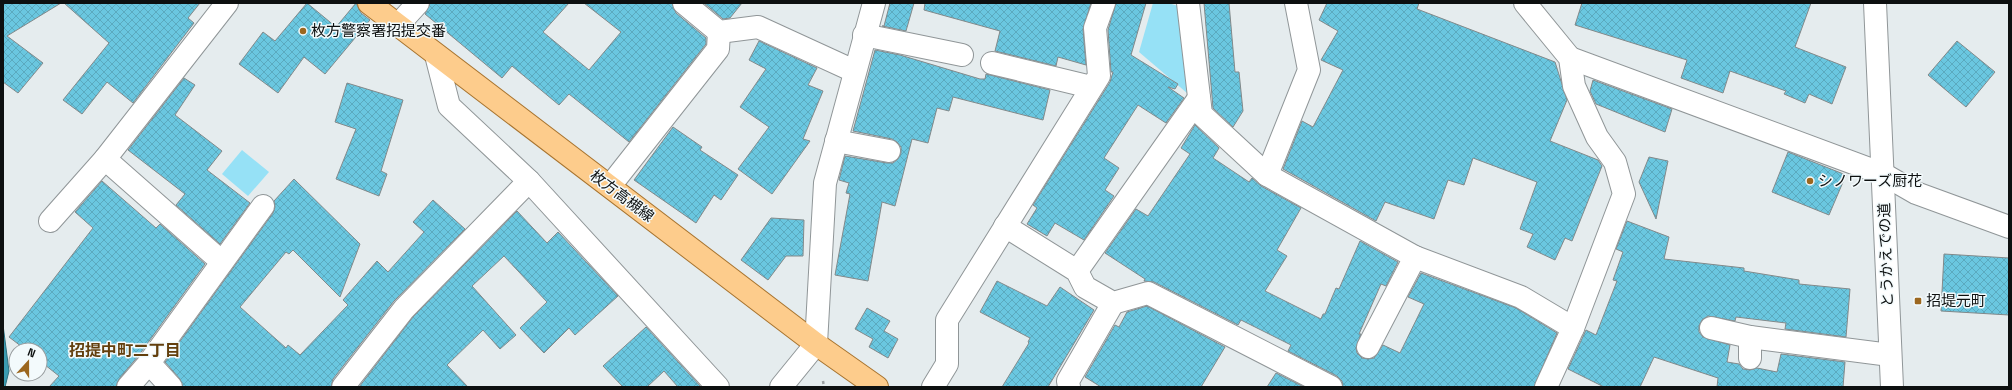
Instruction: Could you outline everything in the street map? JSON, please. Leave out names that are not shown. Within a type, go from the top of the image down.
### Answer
[{"type":"main road","name":"枚方高槻線","points":[[369,3],[816,344],[877,387]]},
{"type":"street","points":[[50,220],[105,159],[227,3]]},
{"type":"street","points":[[398,25],[418,3]]},
{"type":"street","points":[[684,3],[719,32],[758,27],[854,71]]},
{"type":"street","points":[[781,387],[816,344],[825,182],[854,71],[874,3]]},
{"type":"street","points":[[933,387],[947,364],[947,320],[1099,76],[1095,28],[1104,3]]},
{"type":"street","points":[[1188,3],[1201,114],[1267,175],[1415,257],[1521,297],[1574,328]]},
{"type":"street","points":[[1267,175],[1309,70],[1296,3]]},
{"type":"street","points":[[1525,3],[1570,58],[1883,174],[1916,193],[2009,228]]},
{"type":"street","name":"とうかえでの道","points":[[1875,3],[1892,387]]},
{"type":"street","points":[[610,186],[718,49],[719,32]]},
{"type":"street","points":[[864,35],[962,55]]},
{"type":"street","points":[[436,54],[449,106],[529,181],[718,387]]},
{"type":"street","points":[[1546,387],[1574,328],[1624,194],[1615,162],[1597,137],[1574,86],[1570,58]]},
{"type":"street","points":[[992,63],[1091,88]]},
{"type":"street","points":[[1077,271],[1199,98]]},
{"type":"street","points":[[836,141],[889,151]]},
{"type":"street","points":[[105,159],[222,262]]},
{"type":"street","points":[[343,387],[404,309],[529,181]]},
{"type":"street","points":[[128,387],[149,363],[263,206]]},
{"type":"street","points":[[1005,226],[1077,271],[1085,287],[1113,303]]},
{"type":"street","points":[[1368,347],[1415,257]]},
{"type":"street","points":[[1069,387],[1068,380],[1113,303],[1148,293],[1331,387]]},
{"type":"street","points":[[1711,328],[1750,337],[1890,355]]},
{"type":"street","points":[[1750,337],[1750,358]]},
{"type":"street","points":[[149,363],[172,387]]},
{"type":"shaded area","points":[[1153,3],[1168,3],[1178,6],[1187,93],[1139,52]]},
{"type":"shaded area","points":[[242,150],[269,172],[248,196],[222,174]]},
{"type":"shaded area","points":[[3,325],[8,375],[5,387],[3,387]]},
{"type":"building","points":[[3,3],[61,3],[7,36],[43,63],[18,93],[3,82]]},
{"type":"building","points":[[64,3],[200,3],[188,18],[194,23],[133,103],[107,82],[82,114],[63,100],[109,43]]},
{"type":"building","points":[[307,3],[336,27],[356,3],[361,13],[370,20],[325,74],[304,57],[278,93],[239,64],[263,32],[275,41]]},
{"type":"building","points":[[430,3],[569,3],[543,32],[589,70],[621,32],[584,3],[672,3],[676,13],[706,38],[706,44],[629,142],[569,94],[559,105],[512,66],[502,78],[425,14]]},
{"type":"building","points":[[704,3],[742,3],[730,18],[723,19]]},
{"type":"building","points":[[890,3],[914,3],[906,31],[882,26],[884,26]]},
{"type":"building","points":[[925,3],[1091,3],[1083,29],[1086,65],[1058,57],[1056,66],[995,51],[1000,31],[924,10]]},
{"type":"building","points":[[1116,3],[1146,3],[1131,55],[1178,84],[1175,89],[1168,87],[1184,98],[1166,123],[1138,105],[1104,158],[1119,168],[1105,190],[1114,196],[1084,240],[1055,223],[1047,236],[1027,224],[1037,208],[1033,205],[1110,82],[1113,72],[1111,72],[1108,30]]},
{"type":"building","points":[[1204,3],[1229,3],[1235,72],[1239,72],[1243,111],[1233,127],[1213,108]]},
{"type":"building","points":[[1327,3],[1419,3],[1417,9],[1555,62],[1567,100],[1550,141],[1598,160],[1602,166],[1572,241],[1565,238],[1555,260],[1527,247],[1533,234],[1520,229],[1537,182],[1473,158],[1464,185],[1448,180],[1434,219],[1385,202],[1376,221],[1283,169],[1302,121],[1313,127],[1343,70],[1321,60],[1338,31],[1319,20]]},
{"type":"building","points":[[1582,3],[1811,3],[1795,47],[1846,67],[1832,104],[1809,94],[1805,103],[1784,94],[1786,91],[1730,71],[1723,93],[1681,78],[1687,60],[1575,25]]},
{"type":"building","points":[[759,41],[817,68],[808,85],[823,91],[803,139],[810,141],[772,194],[738,169],[769,127],[740,107],[766,69],[749,60]]},
{"type":"building","points":[[1957,41],[1995,72],[1966,107],[1928,75]]},
{"type":"building","points":[[875,50],[900,55],[980,79],[985,79],[986,74],[1050,90],[1043,120],[953,97],[949,111],[937,108],[928,143],[912,139],[895,206],[882,202],[868,281],[835,275],[850,194],[846,193],[849,183],[839,180],[845,156],[893,163],[898,159],[901,153],[901,147],[892,139],[853,131]]},
{"type":"building","points":[[184,78],[195,85],[175,115],[222,151],[207,170],[250,203],[220,244],[176,205],[185,194],[128,150]]},
{"type":"building","points":[[1593,80],[1672,109],[1665,132],[1596,104],[1590,91]]},
{"type":"building","points":[[347,83],[403,100],[381,171],[387,174],[379,196],[336,179],[356,129],[335,122]]},
{"type":"building","points":[[1195,125],[1219,148],[1213,158],[1249,182],[1252,178],[1261,186],[1301,208],[1277,250],[1287,256],[1265,291],[1321,319],[1323,314],[1325,314],[1336,288],[1339,289],[1360,241],[1398,262],[1386,286],[1381,284],[1359,334],[1361,334],[1356,348],[1357,353],[1362,358],[1374,358],[1383,345],[1400,353],[1424,304],[1408,297],[1421,273],[1516,308],[1557,333],[1534,387],[1343,387],[1342,381],[1337,376],[1288,351],[1291,345],[1241,320],[1238,325],[1154,282],[1144,281],[1145,279],[1105,253],[1136,209],[1148,216],[1190,154],[1181,148]]},
{"type":"building","points":[[673,127],[702,147],[700,150],[738,175],[721,200],[714,195],[696,223],[634,180]]},
{"type":"building","name":"シノワーズ厨花","points":[[1788,152],[1846,175],[1829,215],[1772,192]]},
{"type":"building","points":[[1649,157],[1668,161],[1656,219],[1639,182]]},
{"type":"building","points":[[294,179],[360,244],[340,297],[293,250],[289,254],[286,252],[240,307],[286,348],[288,345],[300,355],[348,305],[343,300],[377,261],[388,272],[424,232],[413,222],[433,200],[465,229],[394,301],[333,379],[331,387],[183,387],[180,379],[165,362],[273,213],[275,207],[274,201]]},
{"type":"building","points":[[102,181],[156,228],[160,224],[205,264],[139,355],[119,379],[116,387],[49,387],[59,376],[48,367],[48,342],[16,342],[9,337],[93,228],[75,212]]},
{"type":"building","points":[[517,211],[547,243],[558,232],[618,296],[575,335],[569,328],[544,353],[520,328],[547,302],[504,256],[472,286],[516,335],[500,349],[483,330],[447,365],[468,387],[359,387],[413,317]]},
{"type":"building","points":[[771,218],[804,220],[803,256],[786,256],[768,280],[741,260]]},
{"type":"building","points":[[1627,221],[1669,237],[1664,259],[1744,268],[1744,271],[1799,280],[1799,284],[1850,289],[1846,337],[1785,329],[1786,323],[1736,317],[1735,321],[1708,316],[1702,320],[1699,326],[1699,332],[1703,337],[1730,345],[1727,362],[1739,364],[1743,369],[1750,370],[1757,368],[1777,372],[1781,354],[1845,362],[1843,387],[1717,387],[1718,378],[1654,357],[1640,387],[1604,387],[1568,369],[1586,330],[1596,335],[1617,281],[1613,280],[1623,252],[1616,249]]},
{"type":"building","points":[[1944,254],[2009,258],[2009,315],[1941,311]]},
{"type":"building","points":[[997,281],[1047,306],[1060,287],[1094,310],[1048,387],[1002,387],[1029,343],[1030,338],[980,312]]},
{"type":"building","points":[[1147,306],[1225,347],[1201,387],[1101,387],[1085,377],[1115,325],[1119,327],[1127,312]]},
{"type":"building","points":[[867,308],[890,321],[884,331],[898,339],[888,358],[869,347],[873,339],[855,329]]},
{"type":"building","points":[[646,327],[701,387],[678,387],[664,371],[647,387],[623,387],[603,366]]},
{"type":"building","points":[[1276,373],[1304,387],[1267,387]]},
{"type":"place","name":"枚方警察署招提交番","points":[[303,31]]},
{"type":"place","name":"シノワーズ厨花","points":[[1810,181]]},
{"type":"place","name":"招堤元町","points":[[1918,301]]},
{"type":"district","name":"招提中町二丁目","points":[[125,350]]}]
